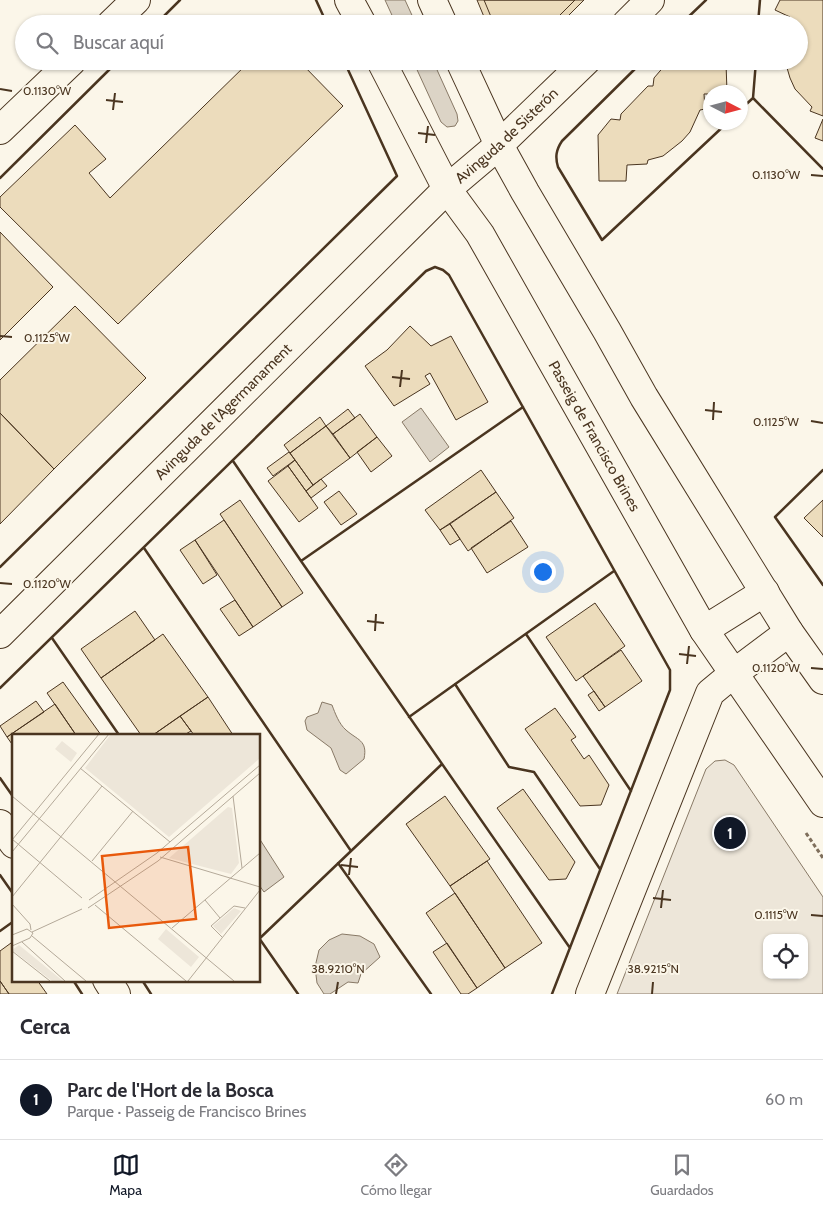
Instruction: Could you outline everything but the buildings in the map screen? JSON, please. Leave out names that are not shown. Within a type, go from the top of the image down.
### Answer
[{"type":"street","points":[[120,15],[136,0]]},
{"type":"street","points":[[349,0],[357,15]]},
{"type":"street","points":[[432,0],[439,15]]},
{"type":"street","points":[[635,15],[650,0]]},
{"type":"street","points":[[0,130],[63,70]]},
{"type":"street","name":"Passeig de Francisco Brines","points":[[386,70],[448,189],[480,234],[704,630],[823,803]]},
{"type":"street","points":[[464,70],[499,145],[644,397],[789,632],[823,680]]},
{"type":"street","name":"Avinguda de Sisterón","points":[[448,189],[499,145],[577,70]]},
{"type":"street","name":"Avinguda de l'Agermanament","points":[[0,634],[448,189]]},
{"type":"street","points":[[704,630],[765,592]]},
{"type":"street","points":[[590,994],[710,694],[733,674],[789,632]]},
{"type":"street","points":[[0,824],[12,841]]},
{"type":"street","points":[[108,982],[116,994]]},
{"type":"shaded area","points":[[385,0],[405,0],[412,15],[392,15]]},
{"type":"shaded area","points":[[417,70],[437,70],[457,114],[458,121],[455,126],[447,127],[441,122]]},
{"type":"shaded area","points":[[421,408],[449,447],[430,462],[402,422]]},
{"type":"shaded area","points":[[322,702],[332,705],[341,725],[363,744],[364,759],[346,774],[340,770],[331,748],[307,730],[305,721],[307,717],[318,713]]},
{"type":"shaded area","points":[[725,760],[734,765],[823,897],[823,994],[617,994],[706,769],[715,761]]},
{"type":"shaded area","points":[[260,840],[284,877],[264,892],[260,886]]},
{"type":"shaded area","points":[[342,934],[360,936],[374,944],[380,957],[361,974],[358,983],[348,982],[330,994],[324,994],[317,983],[315,967],[319,950],[329,940]]},
{"type":"wall","points":[[165,15],[180,0]]},
{"type":"wall","points":[[316,0],[323,15]]},
{"type":"wall","points":[[690,15],[706,0]]},
{"type":"wall","points":[[759,15],[760,0]]},
{"type":"wall","points":[[0,178],[109,70]]},
{"type":"wall","points":[[0,567],[397,176],[348,70]]},
{"type":"wall","points":[[634,70],[562,141],[557,151],[558,167],[602,240],[719,130]]},
{"type":"wall","points":[[755,70],[753,98],[823,169]]},
{"type":"wall","points":[[748,103],[753,98]]},
{"type":"wall","points":[[0,688],[426,271],[435,267],[443,270],[449,275],[670,670],[670,690],[552,994]]},
{"type":"wall","points":[[233,461],[301,561],[523,407]]},
{"type":"wall","points":[[823,470],[775,517],[823,585]]},
{"type":"wall","points":[[144,548],[351,851]]},
{"type":"wall","points":[[301,561],[570,948]]},
{"type":"wall","points":[[409,717],[614,571]]},
{"type":"wall","points":[[526,634],[631,791]]},
{"type":"wall","points":[[52,638],[118,734]]},
{"type":"wall","points":[[455,684],[509,767],[534,772],[600,869]]},
{"type":"wall","points":[[260,938],[442,764]]},
{"type":"wall","points":[[0,778],[12,795]]},
{"type":"wall","points":[[338,863],[431,994]]},
{"type":"wall","points":[[0,875],[12,892]]},
{"type":"wall","points":[[0,931],[12,922]]},
{"type":"wall","points":[[260,939],[298,994]]},
{"type":"wall","points":[[74,982],[82,994]]},
{"type":"wall","points":[[143,982],[151,994]]},
{"type":"place","name":"Parc de l'Hort de la Bosca","points":[[730,833]]}]
